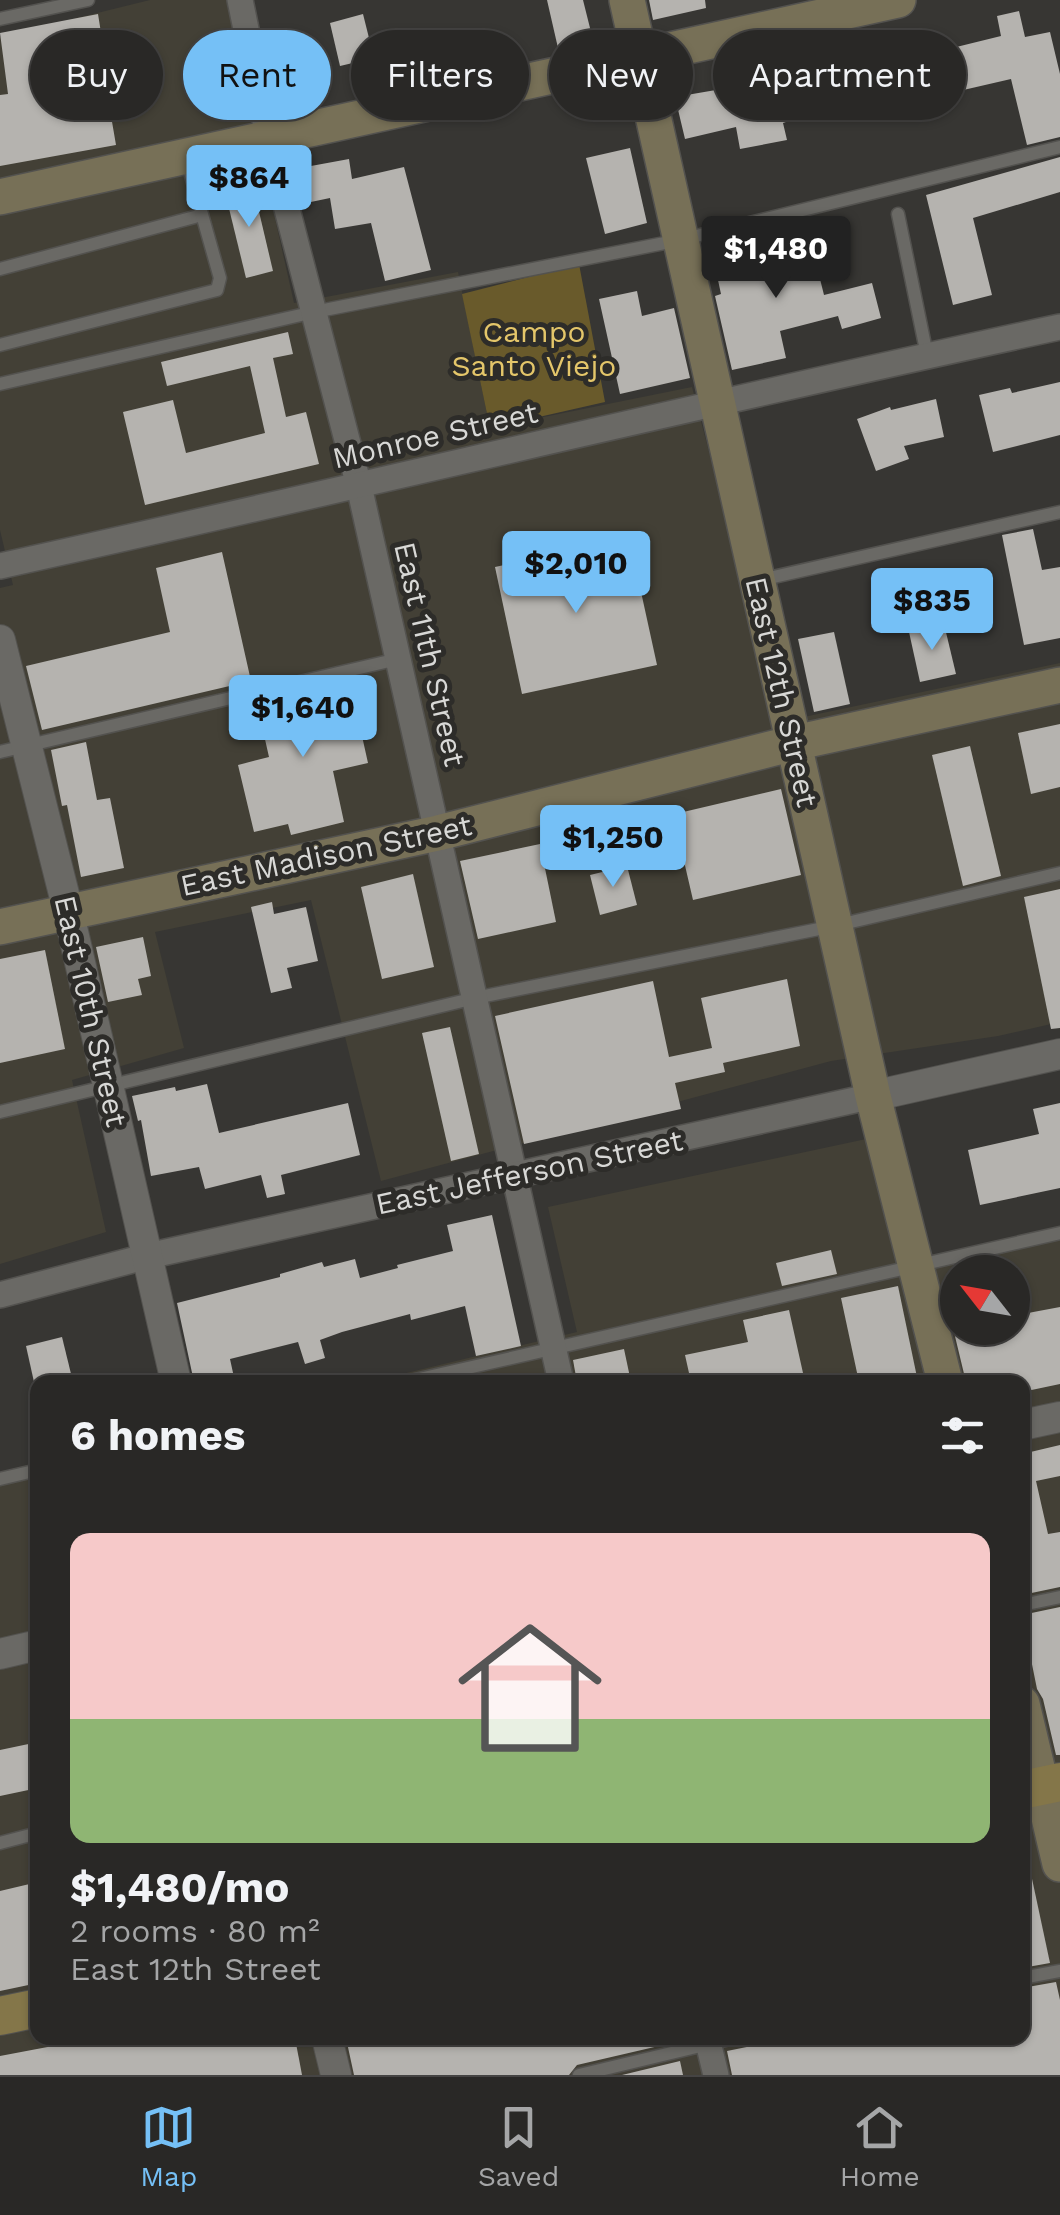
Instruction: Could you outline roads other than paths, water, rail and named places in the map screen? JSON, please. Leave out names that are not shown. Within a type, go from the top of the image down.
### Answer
[{"type":"main road","name":"East 12th Street","points":[[627,0],[634,30]]},
{"type":"main road","points":[[693,46],[898,0]]},
{"type":"main road","points":[[0,197],[549,77]]},
{"type":"main road","name":"East 12th Street","points":[[654,120],[873,1096],[943,1375]]},
{"type":"main road","name":"East Madison Street","points":[[0,927],[438,833],[794,743],[1060,686]]},
{"type":"main road","points":[[1030,1737],[1060,1864]]},
{"type":"main road","points":[[0,2016],[30,2010]]},
{"type":"street","name":"East 11th Street","points":[[240,0],[268,136],[359,486],[559,1375]]},
{"type":"street","name":"Monroe Street","points":[[0,566],[715,401],[1060,327]]},
{"type":"street","name":"East 10th Street","points":[[0,640],[13,749],[68,910],[174,1375]]},
{"type":"street","name":"East Jefferson Street","points":[[0,1295],[148,1256],[1060,1054]]},
{"type":"street","points":[[1030,1423],[1060,1417]]},
{"type":"street","points":[[0,1654],[30,1647]]},
{"type":"street","points":[[328,2045],[336,2075]]},
{"type":"street","points":[[716,2075],[717,2045]]},
{"type":"lane","points":[[0,19],[88,0]]},
{"type":"lane","points":[[0,384],[314,312],[680,240],[1060,147]]},
{"type":"lane","points":[[0,345],[216,290],[220,278],[185,156]]},
{"type":"lane","points":[[898,214],[927,355]]},
{"type":"lane","points":[[0,270],[202,215]]},
{"type":"lane","points":[[756,581],[1060,512]]},
{"type":"lane","points":[[13,749],[398,659]]},
{"type":"lane","points":[[0,1112],[475,998],[834,926],[1060,873]]},
{"type":"lane","points":[[436,1375],[1060,1233]]},
{"type":"lane","points":[[0,1479],[30,1472]]},
{"type":"lane","points":[[1030,1603],[1060,1597]]},
{"type":"lane","points":[[0,1842],[30,1836]]},
{"type":"lane","points":[[1030,1977],[1060,1971]]},
{"type":"lane","points":[[579,2075],[694,2045]]},
{"type":"park label","name":"Campo Santo Viejo","points":[[534,348]]}]
